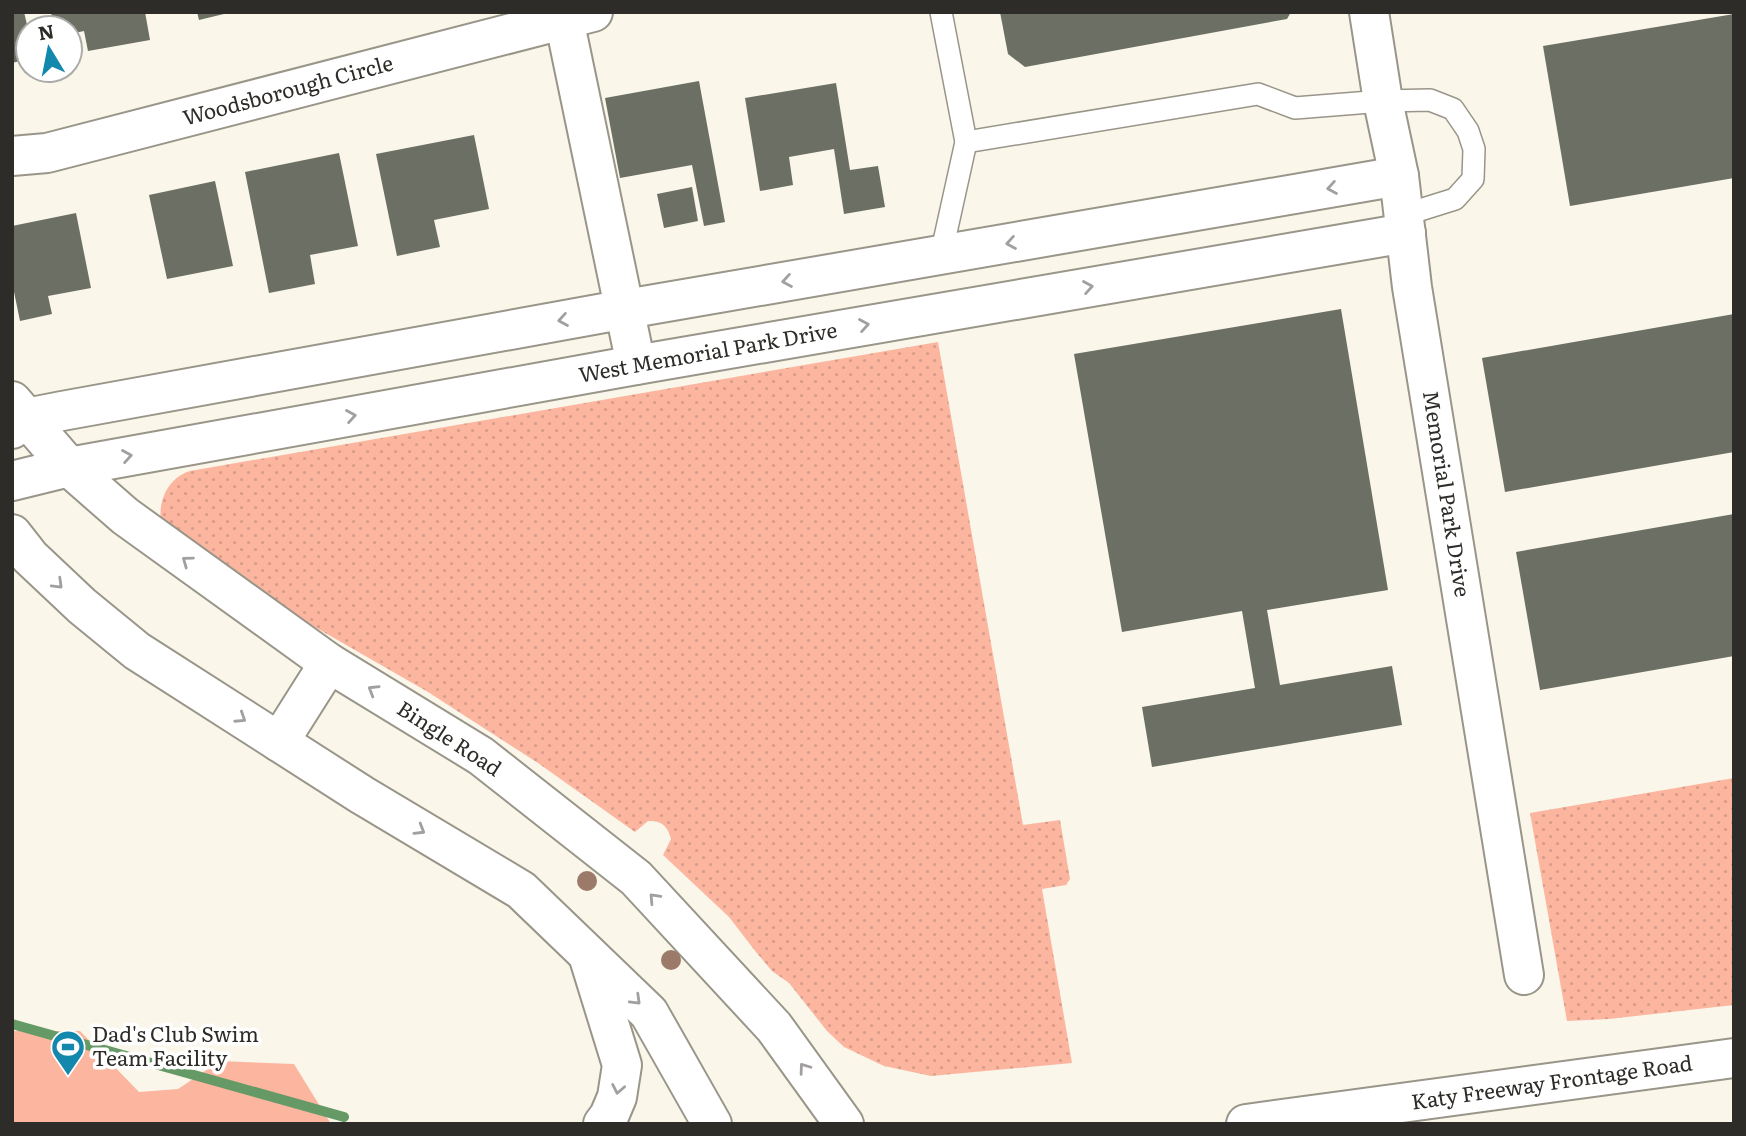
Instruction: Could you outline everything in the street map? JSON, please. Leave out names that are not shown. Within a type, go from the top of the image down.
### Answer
[{"type":"street","name":"Memorial Park Drive","points":[[1369,12],[1383,101],[1399,176],[1412,286],[1524,975]]},
{"type":"street","name":"Woodsborough Circle","points":[[12,156],[47,153],[578,16],[636,365]]},
{"type":"street","points":[[17,416],[1399,176]]},
{"type":"street","name":"West Memorial Park Drive","points":[[12,481],[69,467],[950,310],[1405,224]]},
{"type":"street","points":[[941,255],[950,310]]},
{"type":"street","name":"Bingle Road","points":[[17,416],[125,516],[329,663],[481,756],[636,878],[774,1027],[844,1124]]},
{"type":"street","points":[[12,534],[30,557],[82,606],[137,650],[278,742],[521,890],[649,1013],[712,1124]]},
{"type":"street","points":[[278,742],[329,663]]},
{"type":"street","points":[[587,953],[622,1065],[618,1097],[603,1124]]},
{"type":"street","name":"Katy Freeway Frontage Road","points":[[1246,1124],[1734,1058]]},
{"type":"lane","points":[[941,12],[966,142],[941,255]]},
{"type":"lane","points":[[966,142],[1258,94],[1294,108],[1430,100],[1453,109],[1468,131],[1474,149],[1473,179],[1455,199],[1405,224]]},
{"type":"shaded area","points":[[938,342],[1023,825],[1060,820],[1070,879],[1066,885],[1042,889],[1072,1063],[931,1076],[884,1066],[844,1047],[827,1031],[789,983],[772,971],[729,917],[663,855],[671,839],[664,825],[648,821],[635,832],[538,763],[428,692],[287,611],[161,521],[161,505],[167,490],[176,478],[190,471]]},
{"type":"shaded area","points":[[1734,778],[1734,1005],[1567,1021],[1530,813]]},
{"type":"shaded area","name":"Dad's Club Swim Team Facility","points":[[12,1031],[80,1031],[139,1092],[178,1089],[220,1061],[294,1064],[331,1124],[12,1124]]},
{"type":"building","points":[[12,12],[24,12],[14,14],[12,63]]},
{"type":"building","points":[[145,12],[150,40],[88,51],[84,14],[51,14]]},
{"type":"building","points":[[197,12],[228,12],[228,13],[199,20]]},
{"type":"building","points":[[1000,12],[1291,12],[1287,19],[1025,67],[1008,54]]},
{"type":"building","points":[[1734,14],[1734,178],[1570,206],[1543,46]]},
{"type":"building","points":[[699,81],[725,222],[704,226],[692,165],[620,178],[605,98]]},
{"type":"building","points":[[836,83],[850,170],[878,166],[885,207],[844,214],[834,149],[789,157],[793,185],[760,191],[745,98]]},
{"type":"building","points":[[474,135],[489,209],[434,220],[440,247],[397,256],[376,154]]},
{"type":"building","points":[[339,153],[358,246],[310,255],[315,284],[269,293],[245,172]]},
{"type":"building","points":[[215,181],[233,266],[167,279],[149,195]]},
{"type":"building","points":[[692,187],[698,221],[664,228],[657,194]]},
{"type":"building","points":[[76,213],[91,288],[48,296],[52,314],[20,321],[12,282],[12,226]]},
{"type":"building","points":[[1341,309],[1388,590],[1267,610],[1280,685],[1392,666],[1402,725],[1152,767],[1142,707],[1255,688],[1242,611],[1122,632],[1074,354]]},
{"type":"building","points":[[1734,314],[1734,452],[1505,492],[1482,358]]},
{"type":"building","points":[[1734,514],[1734,656],[1540,690],[1516,552]]},
{"type":"waterway","points":[[12,1024],[344,1117]]},
{"type":"place","name":"Dad's Club Swim Team Facility","points":[[68,1077]]}]
